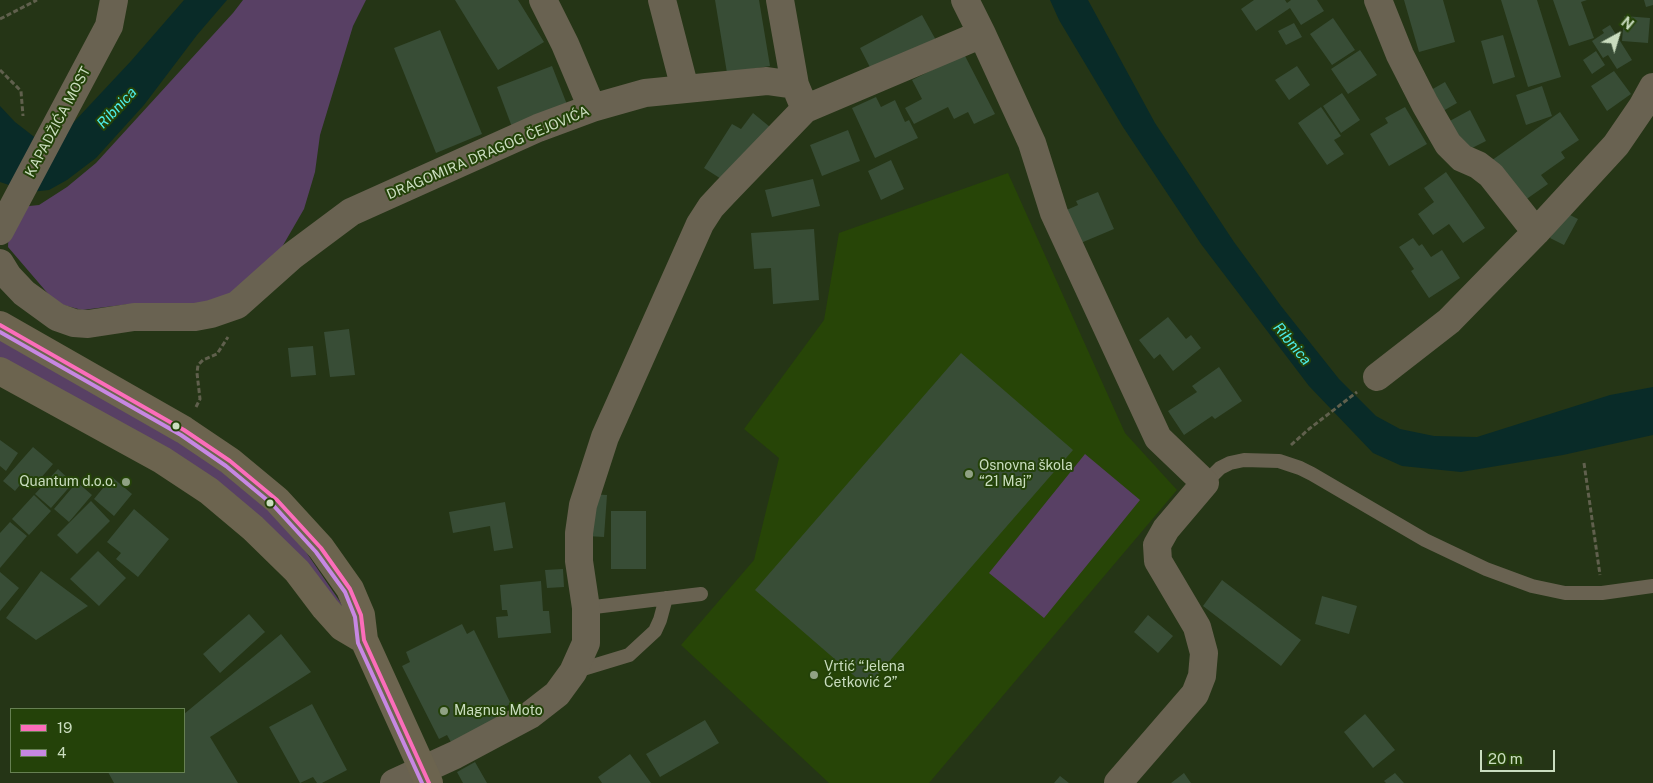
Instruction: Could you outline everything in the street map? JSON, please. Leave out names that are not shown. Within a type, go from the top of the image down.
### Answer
[{"type":"main road","points":[[0,325],[184,430],[230,461],[270,494],[321,548],[350,589],[361,616],[364,640],[426,776]]},
{"type":"main road","points":[[0,371],[154,456],[208,491],[253,528],[297,570],[342,628],[364,640]]},
{"type":"street","name":"KAPADŽIĆA MOST","points":[[3,224],[109,26],[114,0]]},
{"type":"street","points":[[543,0],[565,44],[592,108]]},
{"type":"street","points":[[662,0],[685,89]]},
{"type":"street","points":[[780,0],[800,97]]},
{"type":"street","points":[[964,0],[982,34],[1032,143],[1054,214],[1158,438],[1205,483],[1166,529],[1157,545],[1158,561],[1197,627],[1204,653],[1202,676],[1195,694],[1118,783]]},
{"type":"street","points":[[1378,0],[1400,54],[1448,144],[1462,158],[1478,165],[1491,175],[1536,232]]},
{"type":"street","points":[[394,783],[426,776],[455,755],[530,715],[557,694],[574,672],[586,643],[586,608],[579,561],[579,533],[583,505],[605,437],[700,224],[711,207],[800,97],[982,34]]},
{"type":"street","name":"DRAGOMIRA DRAGOG ČEJOVIĆA","points":[[0,263],[8,276],[24,294],[57,317],[74,323],[88,324],[134,317],[195,317],[211,314],[236,305],[292,256],[351,212],[496,146],[592,108],[645,93],[767,81],[800,97]]},
{"type":"street","points":[[1377,377],[1449,321],[1536,232],[1616,145],[1653,87]]},
{"type":"lane","points":[[1205,483],[1220,468],[1230,463],[1244,460],[1279,461],[1312,474],[1425,540],[1486,569],[1541,588],[1565,593],[1602,593],[1653,586]]},
{"type":"lane","points":[[586,608],[701,594]]},
{"type":"lane","points":[[574,672],[629,655],[655,631],[666,598]]},
{"type":"path","points":[[0,19],[37,0]]},
{"type":"path","points":[[0,70],[22,90],[23,116]]},
{"type":"path","points":[[184,430],[200,399],[196,373],[198,365],[203,360],[217,354],[229,336],[245,324],[246,318],[236,305]]},
{"type":"path","points":[[1309,429],[1377,377]]},
{"type":"path","points":[[1584,463],[1602,593]]},
{"type":"shaded area","points":[[243,0],[366,0],[353,26],[320,135],[315,172],[304,209],[278,254],[230,297],[184,309],[130,304],[82,310],[56,303],[8,247],[9,226],[20,207],[39,205],[67,187],[96,163]]},
{"type":"shaded area","name":"Osnovna škola “21 Maj”","points":[[1008,173],[1125,433],[1177,490],[929,783],[829,783],[681,645],[754,560],[779,458],[744,429],[824,320],[839,233]]},
{"type":"shaded area","points":[[0,335],[178,438],[266,505],[306,552],[347,612],[259,517],[0,358]]},
{"type":"shaded area","points":[[1085,454],[1140,500],[1044,618],[989,573]]},
{"type":"water","name":"Ribnica","points":[[184,0],[227,0],[197,35],[144,105],[96,158],[67,180],[49,190],[30,192],[0,182],[0,106],[15,122],[37,139],[58,139],[131,61]]},
{"type":"water","name":"Ribnica","points":[[1050,0],[1088,0],[1155,123],[1234,242],[1281,306],[1339,379],[1376,416],[1400,429],[1434,436],[1477,437],[1610,395],[1653,387],[1653,435],[1563,455],[1461,472],[1402,466],[1373,453],[1309,386],[1201,244],[1123,127],[1059,20]]},
{"type":"building","points":[[455,0],[518,0],[544,42],[498,70]]},
{"type":"building","points":[[715,0],[759,0],[770,66],[727,73]]},
{"type":"building","points":[[1254,0],[1285,0],[1287,3],[1291,0],[1317,0],[1324,11],[1301,25],[1290,8],[1256,31],[1241,9]]},
{"type":"building","points":[[1404,0],[1443,0],[1455,42],[1419,52]]},
{"type":"building","points":[[1501,0],[1537,0],[1561,77],[1528,87]]},
{"type":"building","points":[[1553,0],[1587,0],[1581,2],[1594,38],[1569,46]]},
{"type":"building","points":[[1644,0],[1653,0],[1653,5],[1646,7]]},
{"type":"building","points":[[922,15],[937,42],[874,75],[860,48]]},
{"type":"building","points":[[1624,16],[1650,18],[1648,43],[1622,41]]},
{"type":"building","points":[[1333,18],[1355,50],[1332,65],[1310,34]]},
{"type":"building","points":[[1294,23],[1302,37],[1286,45],[1278,31]]},
{"type":"building","points":[[1610,25],[1632,60],[1617,69],[1608,55],[1603,58],[1592,41],[1604,33],[1602,30]]},
{"type":"building","points":[[440,30],[482,134],[436,153],[394,48]]},
{"type":"building","points":[[1503,35],[1515,77],[1493,84],[1481,41]]},
{"type":"building","points":[[1360,50],[1377,75],[1348,94],[1331,69]]},
{"type":"building","points":[[1596,51],[1605,65],[1592,74],[1583,60]]},
{"type":"building","points":[[964,54],[995,114],[974,124],[968,112],[954,119],[948,107],[914,124],[905,108],[922,99],[912,80]]},
{"type":"building","points":[[552,66],[568,107],[512,127],[497,87]]},
{"type":"building","points":[[1297,66],[1310,85],[1289,100],[1275,80]]},
{"type":"building","points":[[1614,71],[1631,94],[1607,111],[1591,86]]},
{"type":"building","points":[[1445,82],[1457,103],[1443,111],[1431,90]]},
{"type":"building","points":[[1542,86],[1552,116],[1526,125],[1516,95]]},
{"type":"building","points":[[1342,93],[1360,120],[1341,133],[1323,106]]},
{"type":"building","points":[[876,97],[881,107],[895,100],[905,122],[909,120],[918,138],[875,158],[852,108]]},
{"type":"building","points":[[1321,107],[1341,136],[1334,140],[1344,154],[1327,165],[1298,123]]},
{"type":"building","points":[[1405,107],[1427,144],[1389,166],[1370,134],[1388,123],[1385,118]]},
{"type":"building","points":[[1470,110],[1486,141],[1462,153],[1446,123]]},
{"type":"building","points":[[1560,112],[1579,140],[1561,152],[1565,158],[1541,175],[1548,184],[1518,205],[1488,163]]},
{"type":"building","points":[[753,113],[770,127],[726,182],[704,168],[732,124],[741,129]]},
{"type":"building","points":[[848,130],[860,161],[822,176],[810,145]]},
{"type":"building","points":[[891,160],[904,189],[881,200],[868,171]]},
{"type":"building","points":[[1446,172],[1485,228],[1463,243],[1449,224],[1433,235],[1418,214],[1434,202],[1424,188]]},
{"type":"building","points":[[813,179],[820,206],[772,217],[765,190]]},
{"type":"building","points":[[1098,192],[1114,229],[1076,245],[1062,212],[1078,205],[1076,201]]},
{"type":"building","points":[[1564,212],[1578,219],[1564,245],[1550,238]]},
{"type":"building","points":[[814,229],[819,300],[773,304],[771,268],[754,269],[751,233]]},
{"type":"building","points":[[1413,238],[1419,246],[1422,244],[1431,257],[1442,250],[1460,278],[1429,298],[1411,271],[1414,269],[1399,247]]},
{"type":"building","points":[[1168,317],[1186,339],[1191,335],[1201,348],[1173,371],[1160,354],[1154,359],[1139,340]]},
{"type":"building","points":[[349,329],[355,375],[330,377],[324,332]]},
{"type":"building","points":[[313,346],[316,375],[291,377],[288,348]]},
{"type":"building","points":[[961,353],[1073,450],[867,687],[755,590]]},
{"type":"building","points":[[1219,367],[1242,401],[1215,419],[1212,416],[1184,435],[1168,411],[1197,392],[1192,386]]},
{"type":"building","points":[[0,440],[18,453],[6,471],[0,466]]},
{"type":"building","points":[[33,447],[53,464],[33,487],[24,480],[15,491],[3,481]]},
{"type":"building","points":[[58,469],[73,483],[51,508],[35,494]]},
{"type":"building","points":[[112,477],[132,494],[114,516],[94,499]]},
{"type":"building","points":[[77,482],[92,495],[69,522],[54,509]]},
{"type":"building","points":[[589,494],[607,495],[604,537],[586,536]]},
{"type":"building","points":[[34,495],[51,511],[29,535],[12,519]]},
{"type":"building","points":[[91,501],[110,521],[77,554],[57,535]]},
{"type":"building","points":[[505,502],[513,548],[494,551],[490,526],[453,533],[449,512]]},
{"type":"building","points":[[134,509],[169,539],[138,577],[116,559],[121,553],[107,542]]},
{"type":"building","points":[[611,511],[646,511],[646,569],[611,569]]},
{"type":"building","points":[[10,522],[27,536],[0,568],[0,533]]},
{"type":"building","points":[[98,551],[126,578],[99,606],[70,579]]},
{"type":"building","points":[[563,569],[564,587],[547,588],[545,570]]},
{"type":"building","points":[[41,571],[88,606],[36,640],[6,618]]},
{"type":"building","points":[[0,572],[19,588],[0,611]]},
{"type":"building","points":[[1222,580],[1301,640],[1281,666],[1203,606]]},
{"type":"building","points":[[541,581],[543,611],[549,611],[551,633],[498,638],[496,617],[508,616],[507,610],[502,610],[500,585]]},
{"type":"building","points":[[1322,596],[1357,606],[1349,634],[1315,624]]},
{"type":"building","points":[[249,614],[265,632],[220,673],[203,654]]},
{"type":"building","points":[[1148,615],[1173,636],[1158,653],[1134,632]]},
{"type":"building","points":[[462,624],[467,634],[474,630],[511,704],[504,707],[509,716],[452,744],[447,735],[439,739],[402,666],[410,662],[406,652]]},
{"type":"building","points":[[281,634],[311,672],[210,737],[238,783],[114,783],[109,773],[185,773],[185,713]]},
{"type":"building","points":[[312,704],[347,770],[322,783],[317,783],[313,777],[300,783],[269,727]]},
{"type":"building","points":[[1365,714],[1395,750],[1373,768],[1344,732]]},
{"type":"building","points":[[705,720],[719,743],[660,777],[646,754]]},
{"type":"building","points":[[630,754],[651,783],[602,783],[598,777]]},
{"type":"building","points":[[475,762],[487,783],[463,783],[457,772]]},
{"type":"building","points":[[1184,773],[1191,783],[1171,783]]},
{"type":"building","points":[[1395,773],[1404,783],[1386,783],[1384,781]]},
{"type":"building","points":[[1060,776],[1069,783],[1054,783]]},
{"type":"transit line","name":"19","points":[[0,325],[184,430],[230,461],[277,500],[321,548],[350,589],[361,615],[364,640],[429,783]]},
{"type":"transit line","name":"4","points":[[0,332],[181,435],[226,466],[273,505],[316,552],[345,592],[355,617],[358,643],[422,783]]},
{"type":"place","name":"Osnovna škola “21 Maj”","points":[[969,474]]},
{"type":"place","name":"Quantum d.o.o.","points":[[126,482]]},
{"type":"place","name":"Vrtić “Jelena Ćetković 2”","points":[[814,675]]},
{"type":"place","name":"Magnus Moto","points":[[444,711]]}]
